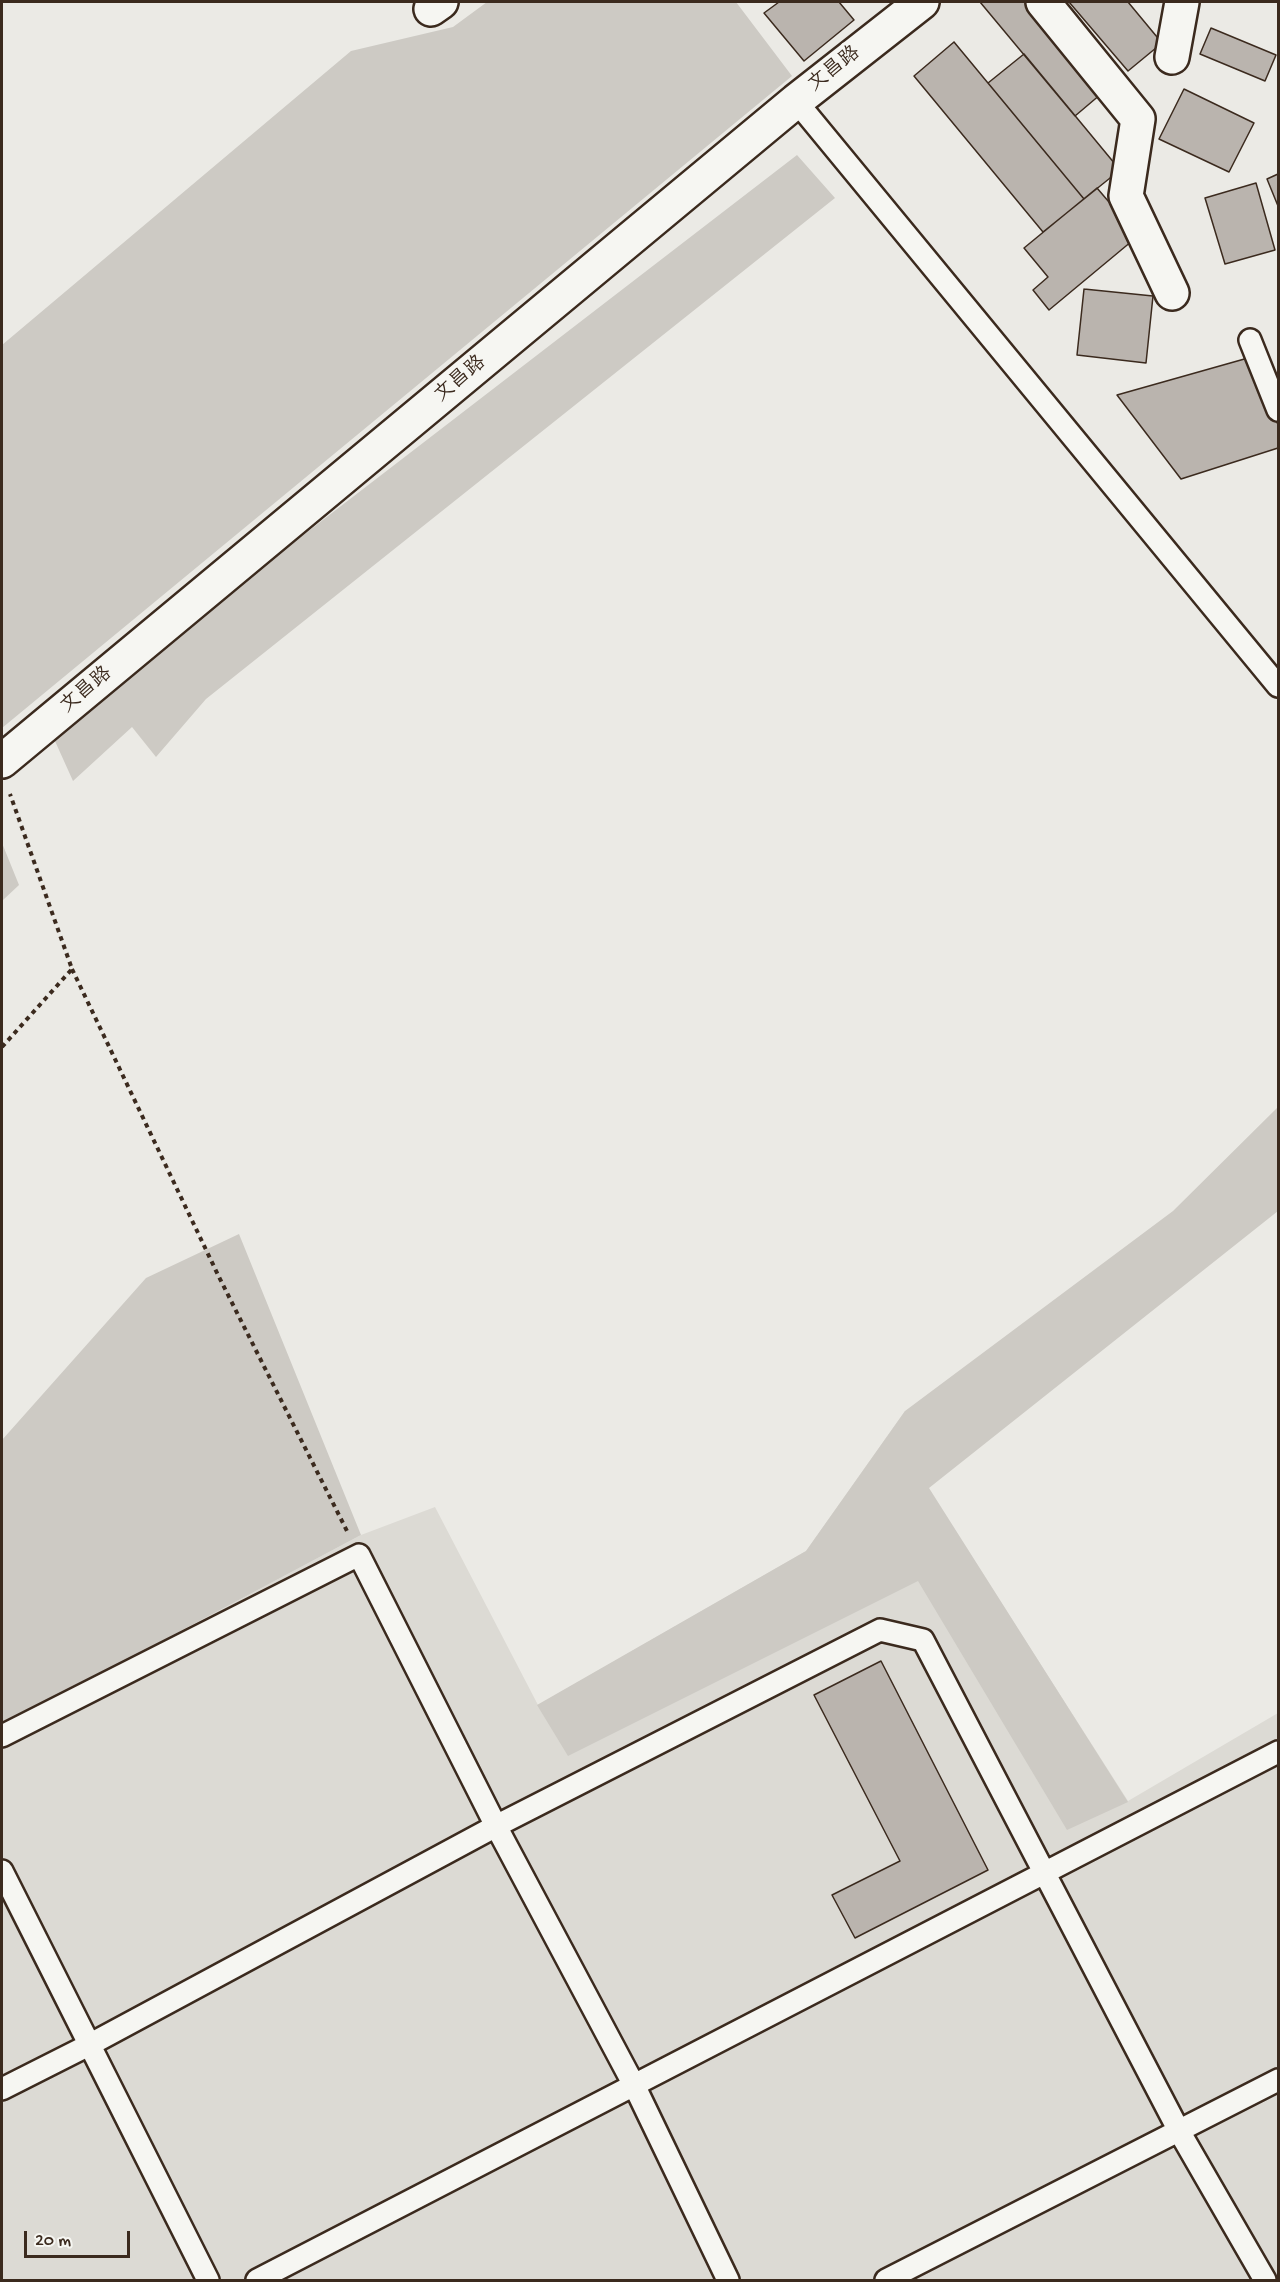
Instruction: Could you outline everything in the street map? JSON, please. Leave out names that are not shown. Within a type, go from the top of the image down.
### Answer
[{"type":"main road","name":"文昌路","points":[[2,761],[796,100],[922,2]]},
{"type":"main road","points":[[1043,2],[1138,119],[1125,196],[1172,293]]},
{"type":"main road","points":[[1172,57],[1182,2]]},
{"type":"lane","points":[[796,100],[1278,686]]},
{"type":"lane","points":[[1250,340],[1278,410]]},
{"type":"lane","points":[[2,1736],[359,1555],[496,1826],[635,2087],[728,2280]]},
{"type":"lane","points":[[2,2089],[496,1826],[880,1630],[923,1640],[1179,2131],[1264,2280]]},
{"type":"lane","points":[[257,2280],[635,2087],[1278,1752]]},
{"type":"lane","points":[[2,1871],[208,2280]]},
{"type":"lane","points":[[886,2280],[1278,2079]]},
{"type":"path","points":[[10,793],[72,969],[219,1277],[359,1555]]},
{"type":"path","points":[[2,1047],[72,969]]},
{"type":"shaded area","points":[[487,2],[736,2],[792,76],[2,728],[2,345],[351,51],[453,27]]},
{"type":"shaded area","points":[[797,155],[835,198],[206,699],[156,757],[132,727],[73,781],[50,730]]},
{"type":"shaded area","points":[[2,843],[19,885],[2,901]]},
{"type":"shaded area","points":[[1278,1107],[1278,1211],[929,1488],[1128,1802],[1067,1830],[918,1581],[568,1756],[537,1705],[806,1551],[905,1411],[1173,1211]]},
{"type":"shaded area","points":[[239,1234],[361,1535],[2,1726],[2,1440],[146,1278]]},
{"type":"shaded area","points":[[905,1411],[928,1488],[1128,1801],[1278,1713],[1278,2280],[2,2280],[2,1726],[361,1535],[435,1507],[538,1705],[806,1551]]},
{"type":"building","points":[[779,2],[839,2],[854,20],[804,61],[764,13]]},
{"type":"building","points":[[980,2],[1046,2],[1114,83],[1075,116]]},
{"type":"building","points":[[1069,2],[1128,2],[1162,43],[1128,71]]},
{"type":"building","points":[[1211,28],[1276,55],[1265,81],[1200,54]]},
{"type":"building","points":[[954,42],[1084,199],[1043,232],[914,76]]},
{"type":"building","points":[[1024,54],[1120,170],[1084,199],[988,83]]},
{"type":"building","points":[[1184,89],[1254,123],[1229,172],[1159,139]]},
{"type":"building","points":[[1278,174],[1278,206],[1267,179]]},
{"type":"building","points":[[1256,183],[1275,250],[1225,264],[1205,198]]},
{"type":"building","points":[[1097,188],[1138,236],[1049,310],[1033,290],[1048,277],[1024,248]]},
{"type":"building","points":[[1084,289],[1153,296],[1146,363],[1077,355]]},
{"type":"building","points":[[1255,356],[1278,425],[1278,448],[1181,479],[1117,395]]},
{"type":"building","points":[[881,1661],[988,1870],[855,1938],[832,1895],[900,1861],[814,1695]]}]
